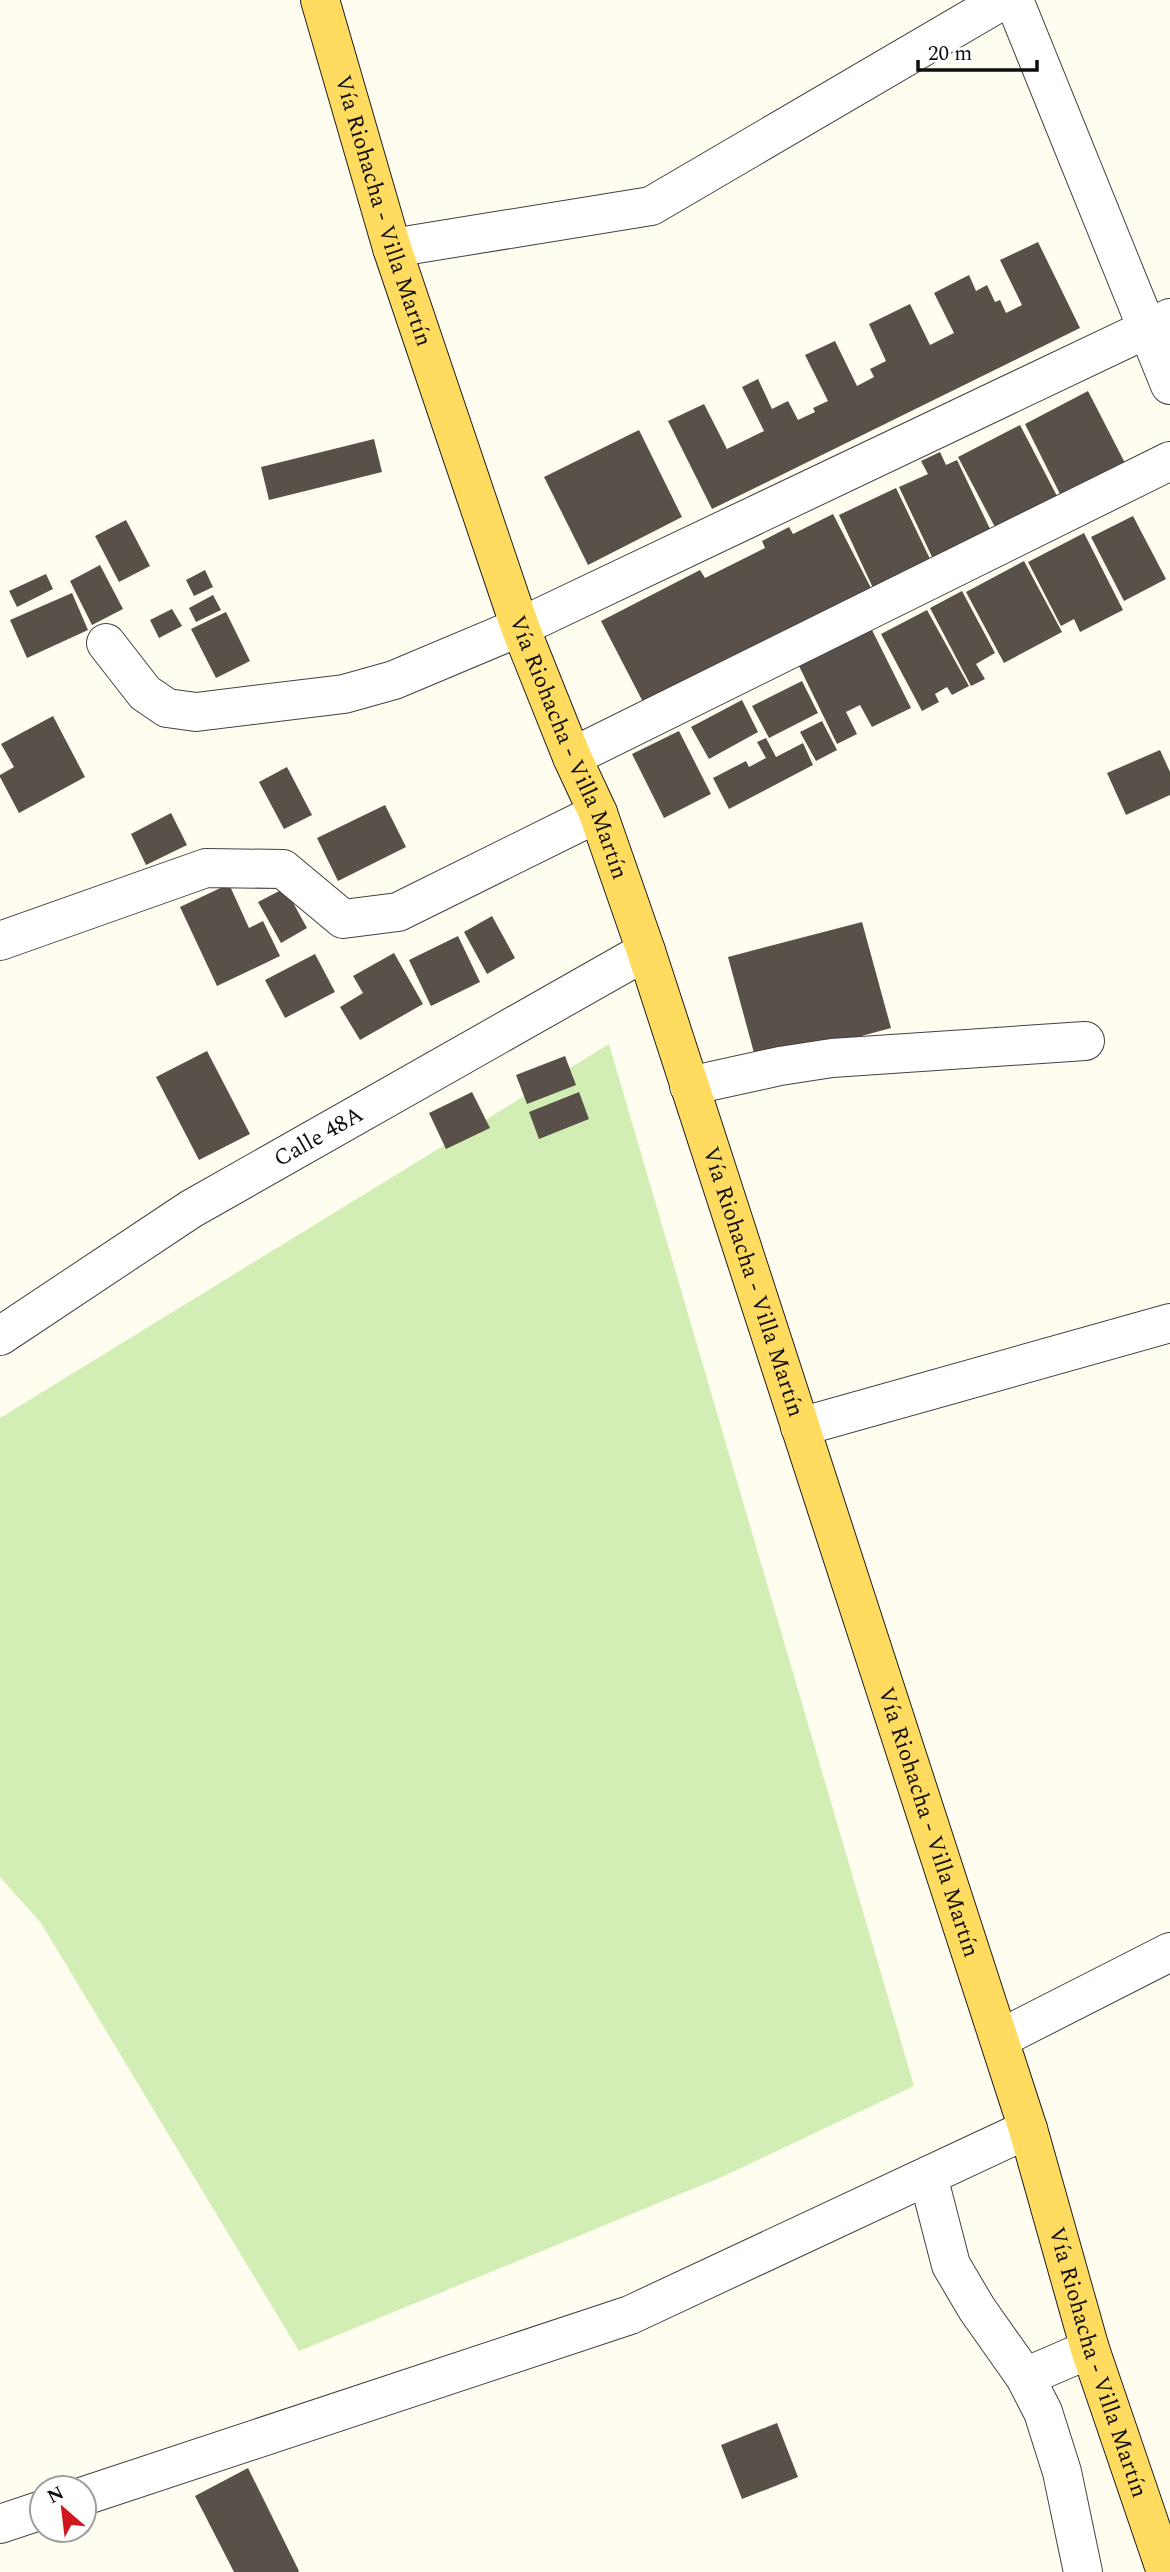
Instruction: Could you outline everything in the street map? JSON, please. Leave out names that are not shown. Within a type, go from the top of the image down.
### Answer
[{"type":"main road","name":"Vía Riohacha - Villa Martín","points":[[320,0],[392,248],[520,627],[572,757],[598,813],[646,951],[1028,2129],[1090,2349],[1157,2566]]},
{"type":"street","points":[[392,248],[651,206],[1003,0]]},
{"type":"street","points":[[1014,0],[1159,324],[1170,385]]},
{"type":"street","points":[[106,643],[145,693],[167,708],[195,712],[344,694],[394,680],[520,627],[1159,324]]},
{"type":"street","points":[[572,757],[1170,461]]},
{"type":"street","points":[[0,941],[206,868],[283,869],[343,919],[398,912],[598,813]]},
{"type":"street","name":"Calle 48A","points":[[0,1336],[191,1209],[646,951]]},
{"type":"street","points":[[689,1086],[780,1066],[832,1058],[1085,1041]]},
{"type":"street","points":[[800,1427],[1170,1323]]},
{"type":"street","points":[[999,2039],[1170,1952]]},
{"type":"street","points":[[98,2491],[630,2315],[1028,2129]]},
{"type":"street","points":[[928,2176],[951,2265],[977,2309],[1025,2377],[1043,2412],[1062,2472],[1083,2572]]},
{"type":"street","points":[[1025,2377],[1090,2349]]},
{"type":"street","points":[[0,2524],[28,2515]]},
{"type":"green space","points":[[609,1044],[914,2086],[724,2176],[299,2351],[41,1923],[0,1877],[0,1418]]},
{"type":"building","points":[[1038,242],[1080,328],[712,509],[668,421],[704,404],[727,449],[764,431],[742,387],[758,379],[772,409],[788,401],[798,420],[815,412],[813,408],[828,401],[805,355],[835,341],[857,386],[874,377],[870,369],[886,361],[869,324],[910,304],[930,345],[954,333],[934,293],[969,275],[976,291],[987,285],[995,302],[1000,300],[1006,313],[1022,305],[1000,260]]},
{"type":"building","points":[[1088,391],[1126,465],[1062,498],[1025,424]]},
{"type":"building","points":[[1020,425],[1058,498],[996,529],[958,457]]},
{"type":"building","points":[[639,430],[682,517],[588,565],[544,477]]},
{"type":"building","points":[[374,439],[382,472],[269,500],[261,467]]},
{"type":"building","points":[[940,452],[946,465],[957,460],[992,533],[934,561],[899,487],[928,474],[921,461]]},
{"type":"building","points":[[896,488],[931,561],[873,588],[839,515]]},
{"type":"building","points":[[833,514],[871,588],[644,704],[601,621],[700,570],[705,578],[765,548],[762,541],[789,527],[793,534]]},
{"type":"building","points":[[1133,516],[1166,579],[1124,601],[1091,537]]},
{"type":"building","points":[[126,520],[150,566],[119,582],[95,536]]},
{"type":"building","points":[[1084,533],[1123,610],[1080,632],[1074,619],[1061,626],[1028,562]]},
{"type":"building","points":[[1024,561],[1062,632],[1004,663],[966,592]]},
{"type":"building","points":[[100,565],[123,609],[92,625],[70,581]]},
{"type":"building","points":[[205,570],[213,587],[194,596],[186,580]]},
{"type":"building","points":[[46,574],[53,589],[17,607],[9,591]]},
{"type":"building","points":[[962,591],[995,653],[976,664],[985,679],[971,686],[930,608]]},
{"type":"building","points":[[72,593],[88,630],[27,658],[10,620]]},
{"type":"building","points":[[213,595],[221,610],[196,622],[189,608]]},
{"type":"building","points":[[172,609],[182,626],[159,638],[150,620]]},
{"type":"building","points":[[927,610],[969,686],[952,695],[947,687],[935,694],[939,702],[922,711],[881,634]]},
{"type":"building","points":[[226,612],[250,661],[216,678],[191,629]]},
{"type":"building","points":[[872,630],[911,708],[872,727],[860,705],[846,712],[857,734],[837,744],[799,666]]},
{"type":"building","points":[[802,681],[818,713],[769,738],[752,706]]},
{"type":"building","points":[[742,700],[758,732],[709,759],[691,727]]},
{"type":"building","points":[[53,716],[85,777],[19,813],[0,777],[14,767],[1,744]]},
{"type":"building","points":[[822,721],[837,750],[816,761],[800,732]]},
{"type":"building","points":[[679,731],[711,794],[664,818],[632,754]]},
{"type":"building","points":[[766,738],[776,757],[803,743],[813,765],[729,809],[713,778],[746,761],[749,767],[766,758],[757,742]]},
{"type":"building","points":[[1160,750],[1170,772],[1170,795],[1126,815],[1107,773]]},
{"type":"building","points":[[287,767],[312,815],[284,829],[259,782]]},
{"type":"building","points":[[385,805],[406,847],[338,881],[317,838]]},
{"type":"building","points":[[171,813],[187,845],[146,865],[131,834]]},
{"type":"building","points":[[229,884],[249,928],[263,921],[280,956],[217,986],[180,907]]},
{"type":"building","points":[[285,888],[307,928],[281,943],[258,902]]},
{"type":"building","points":[[492,916],[515,958],[487,974],[464,932]]},
{"type":"building","points":[[862,922],[891,1028],[757,1064],[728,957]]},
{"type":"building","points":[[458,936],[480,982],[431,1006],[409,960]]},
{"type":"building","points":[[394,953],[423,1004],[360,1040],[340,1007],[363,993],[353,976]]},
{"type":"building","points":[[315,954],[335,992],[285,1018],[265,980]]},
{"type":"building","points":[[207,1051],[250,1134],[199,1160],[156,1077]]},
{"type":"building","points":[[565,1056],[576,1085],[527,1104],[516,1075]]},
{"type":"building","points":[[472,1092],[490,1128],[446,1149],[429,1113]]},
{"type":"building","points":[[579,1092],[589,1119],[539,1139],[529,1112]]},
{"type":"building","points":[[777,2423],[798,2477],[742,2499],[721,2445]]},
{"type":"building","points":[[248,2468],[298,2572],[234,2572],[195,2496]]}]
